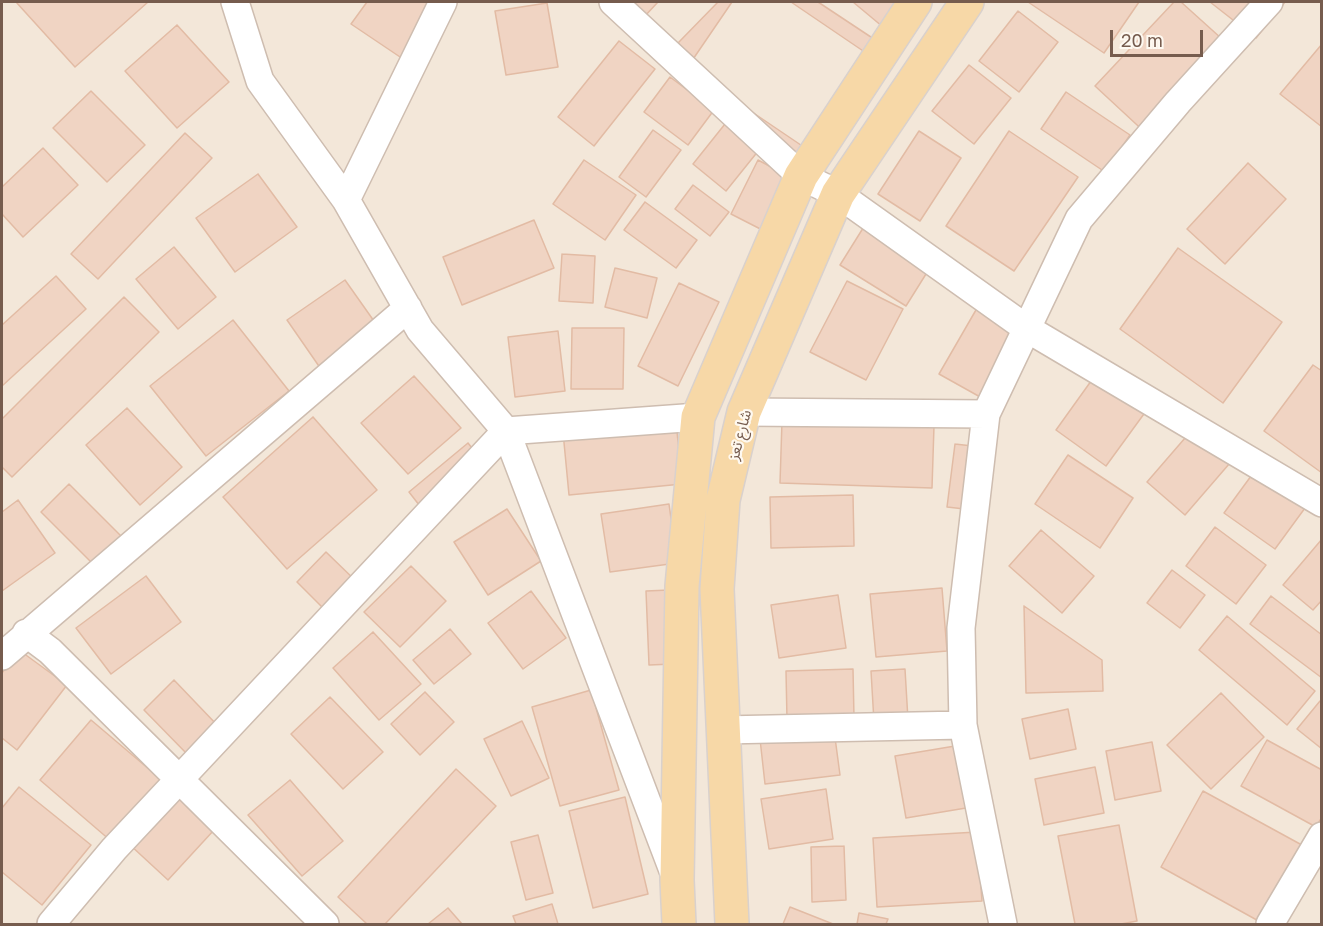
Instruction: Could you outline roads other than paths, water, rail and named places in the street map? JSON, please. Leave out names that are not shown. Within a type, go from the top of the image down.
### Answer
[{"type":"main road","points":[[679,924],[677,880],[682,586],[698,417],[801,177],[915,2]]},
{"type":"main road","name":"شارع تعز","points":[[732,924],[718,578],[723,500],[744,412],[838,194],[967,2]]},
{"type":"street","points":[[235,2],[260,81],[346,200],[420,330],[506,431],[677,880]]},
{"type":"street","points":[[346,200],[443,2]]},
{"type":"street","points":[[612,2],[801,177],[838,194],[1026,328],[1322,502]]},
{"type":"street","points":[[1003,924],[963,726],[961,628],[986,414],[1080,219],[1178,102],[1269,2]]},
{"type":"street","points":[[2,656],[26,633],[408,308]]},
{"type":"street","points":[[744,412],[986,414]]},
{"type":"street","points":[[51,924],[114,849],[506,431],[698,417]]},
{"type":"street","points":[[26,633],[50,651],[325,924]]},
{"type":"street","points":[[723,730],[963,726]]},
{"type":"street","points":[[1270,924],[1322,836]]}]
